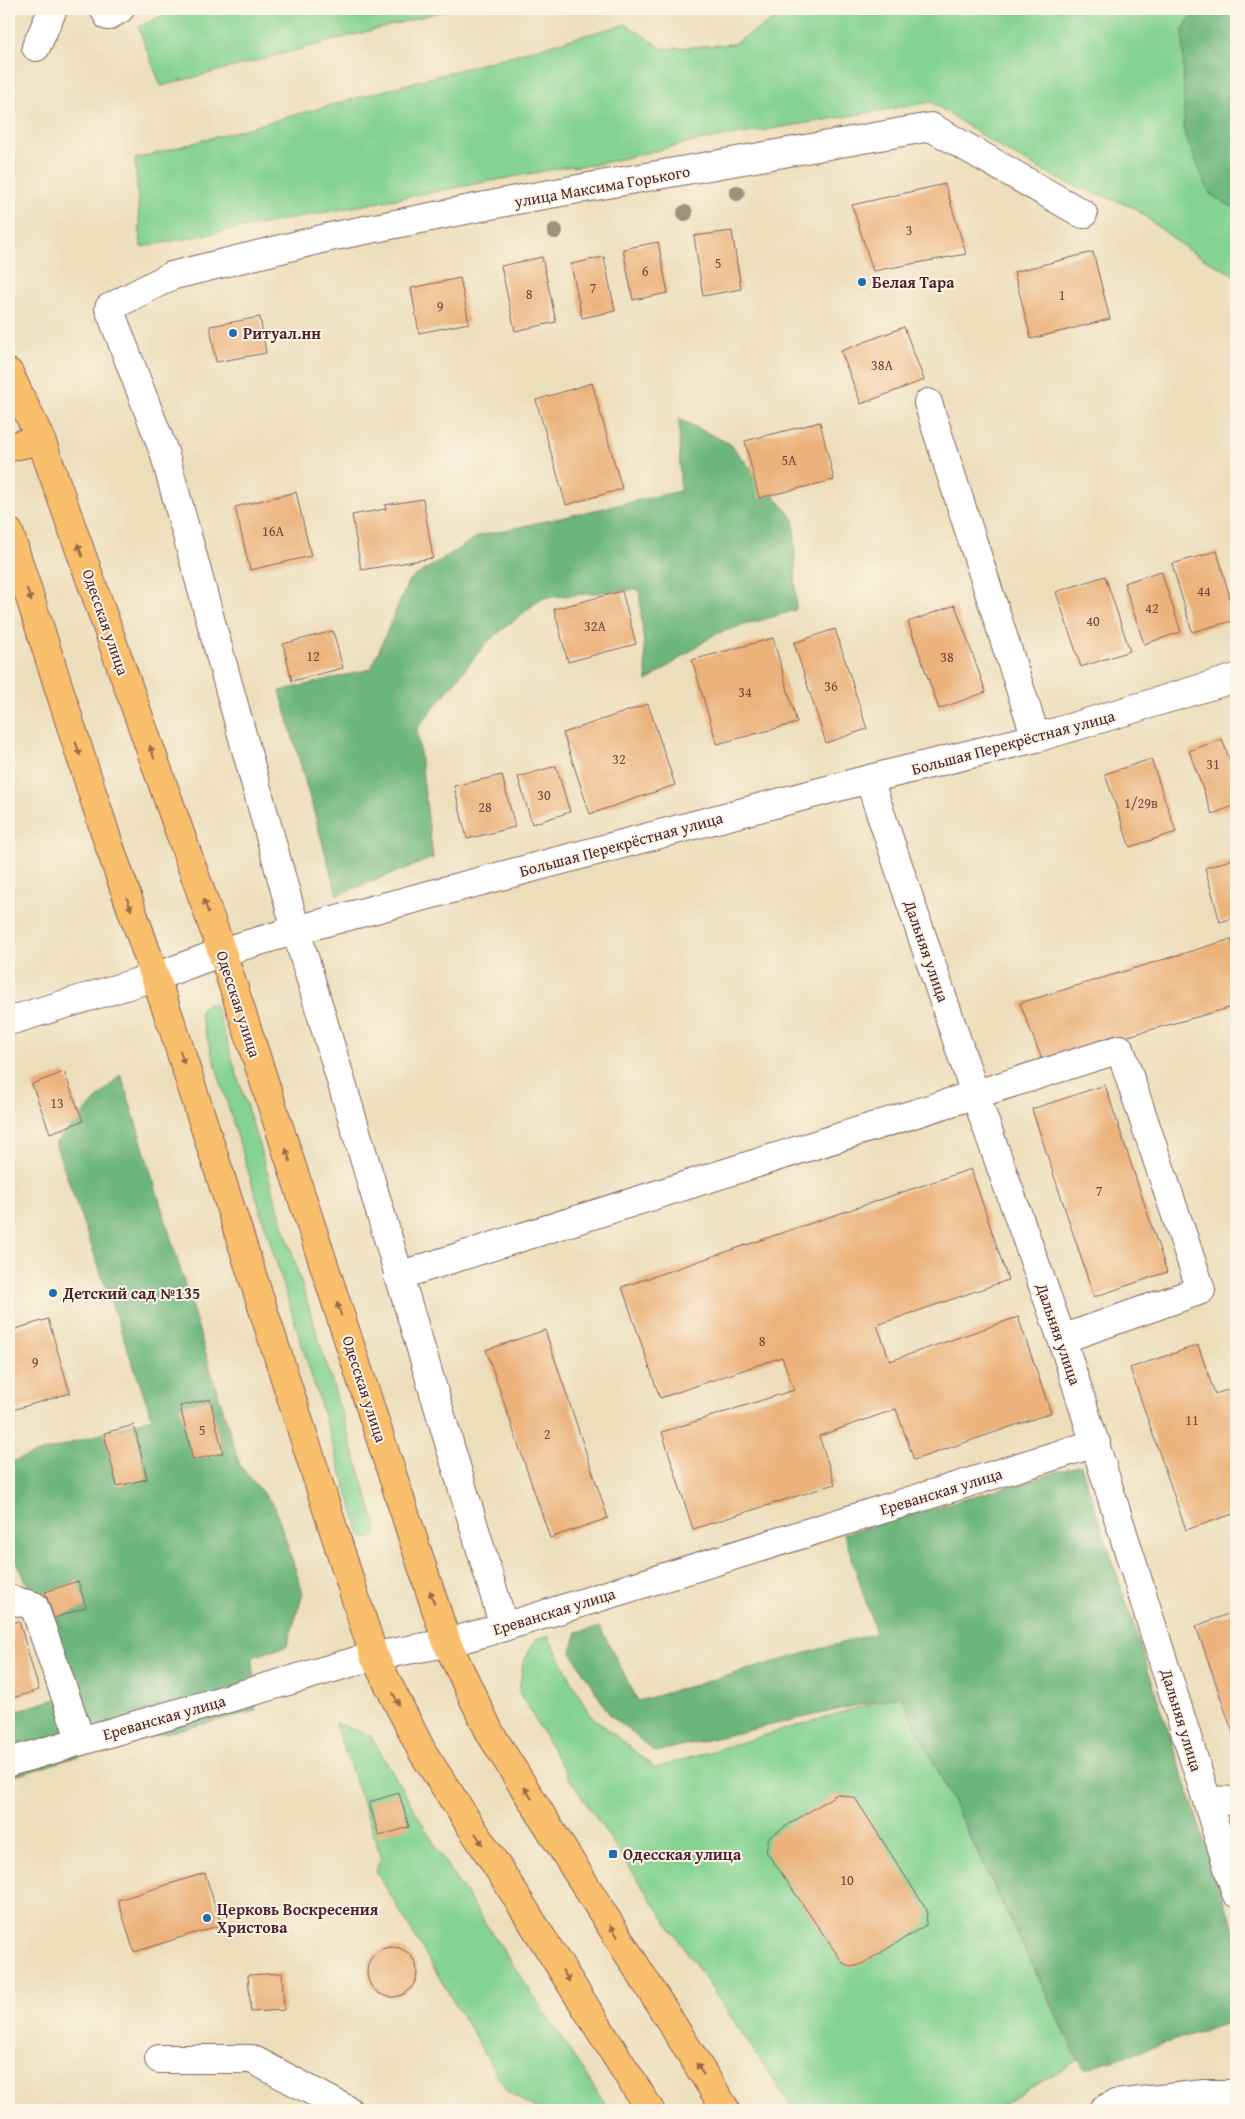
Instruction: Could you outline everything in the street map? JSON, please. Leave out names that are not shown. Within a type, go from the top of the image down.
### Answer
[{"type":"main road","name":"Одесская улица","points":[[9,373],[41,440],[222,952],[447,1643],[490,1733],[726,2110]]},
{"type":"main road","points":[[9,447],[41,440]]},
{"type":"main road","points":[[9,532],[108,842],[155,977],[374,1656],[423,1753],[502,1874],[650,2110]]},
{"type":"street","points":[[36,47],[53,9]]},
{"type":"street","points":[[104,9],[108,16],[120,9]]},
{"type":"street","name":"улица Максима Горького","points":[[296,930],[164,452],[109,308],[171,276],[330,237],[516,200],[931,127],[1083,214]]},
{"type":"street","points":[[928,403],[1036,738]]},
{"type":"street","name":"Большая Перекрёстная улица","points":[[9,1020],[155,977],[222,952],[296,930],[869,779],[1036,738],[1236,678]]},
{"type":"street","name":"Дальняя улица","points":[[869,779],[975,1094],[1062,1339],[1236,1893]]},
{"type":"street","points":[[296,930],[504,1627]]},
{"type":"street","points":[[398,1276],[1120,1049],[1201,1290],[1062,1339]]},
{"type":"street","name":"Ереванская улица","points":[[9,1762],[374,1656],[447,1643],[504,1627],[1096,1443]]},
{"type":"street","points":[[9,1599],[34,1606],[81,1741]]},
{"type":"street","points":[[1208,1800],[1236,1801]]},
{"type":"street","points":[[159,2059],[252,2058],[348,2110]]},
{"type":"street","points":[[1103,2110],[1114,2104],[1204,2094],[1236,2094]]},
{"type":"green space","points":[[178,9],[452,9],[161,86],[138,27]]},
{"type":"green space","points":[[792,9],[1196,9],[1183,29],[1210,194],[1236,209],[1236,276],[1188,250],[1133,207],[1067,183],[1004,150],[931,102],[688,143],[594,165],[565,167],[141,247],[135,159],[626,24],[663,49],[733,44]]},
{"type":"green space","points":[[1196,9],[1236,9],[1236,209],[1210,194],[1184,133],[1183,29]]},
{"type":"green space","points":[[679,419],[730,444],[794,519],[796,610],[715,634],[647,681],[639,589],[542,598],[486,643],[417,729],[433,858],[337,895],[280,691],[371,669],[409,580],[479,536],[680,491]]},
{"type":"green space","points":[[207,1004],[214,1005],[217,1010],[377,1528],[376,1534],[370,1538],[364,1538],[360,1533],[200,1015],[201,1008]]},
{"type":"green space","points":[[121,1074],[240,1466],[275,1507],[303,1593],[287,1646],[253,1657],[256,1711],[101,1749],[9,1778],[9,1713],[76,1693],[9,1544],[10,1462],[152,1418],[55,1143]]},
{"type":"green space","points":[[1081,1465],[1236,1937],[1236,2008],[1234,2021],[1084,2069],[901,1695],[655,1752],[610,1715],[571,1652],[577,1632],[600,1627],[638,1701],[876,1633],[844,1534]]},
{"type":"green space","points":[[548,1636],[589,1714],[655,1768],[901,1695],[1078,2060],[994,2110],[794,2110],[569,1778],[519,1692],[523,1663],[536,1639]]},
{"type":"green space","points":[[335,1723],[371,1736],[446,1864],[609,2110],[537,2110],[507,2091],[376,1871],[381,1856]]},
{"type":"building","points":[[945,184],[966,254],[873,271],[852,205]]},
{"type":"building","points":[[732,231],[741,289],[703,296],[694,236]]},
{"type":"building","points":[[658,242],[668,293],[633,300],[623,249]]},
{"type":"building","points":[[1093,252],[1110,319],[1031,339],[1014,272]]},
{"type":"building","points":[[542,257],[556,322],[515,331],[501,266]]},
{"type":"building","points":[[604,257],[615,311],[582,318],[571,264]]},
{"type":"building","points":[[460,278],[469,323],[419,333],[411,288]]},
{"type":"building","points":[[260,317],[266,353],[216,362],[210,326]]},
{"type":"building","points":[[904,327],[924,380],[861,404],[841,351]]},
{"type":"building","points":[[592,383],[622,489],[566,505],[536,400]]},
{"type":"building","points":[[820,422],[834,480],[759,498],[745,441]]},
{"type":"building","points":[[296,492],[311,556],[250,570],[235,507]]},
{"type":"building","points":[[423,499],[433,558],[361,570],[352,515],[386,509],[385,505]]},
{"type":"building","points":[[1217,551],[1236,620],[1192,632],[1172,564]]},
{"type":"building","points":[[1161,571],[1181,632],[1144,644],[1124,583]]},
{"type":"building","points":[[1105,576],[1130,651],[1081,667],[1056,592]]},
{"type":"building","points":[[622,591],[636,644],[568,662],[554,609]]},
{"type":"building","points":[[955,605],[986,692],[939,709],[908,622]]},
{"type":"building","points":[[835,629],[867,729],[826,743],[794,643]]},
{"type":"building","points":[[333,631],[343,668],[292,681],[283,644]]},
{"type":"building","points":[[773,638],[797,723],[717,744],[692,660]]},
{"type":"building","points":[[648,704],[675,785],[590,814],[563,733]]},
{"type":"building","points":[[1222,739],[1236,778],[1236,805],[1212,814],[1189,751]]},
{"type":"building","points":[[1151,759],[1176,832],[1130,847],[1105,774]]},
{"type":"building","points":[[556,766],[570,812],[532,824],[518,777]]},
{"type":"building","points":[[502,775],[515,827],[467,839],[454,786]]},
{"type":"building","points":[[1236,858],[1236,917],[1220,922],[1205,868]]},
{"type":"building","points":[[1231,939],[1236,955],[1236,1006],[1042,1060],[1020,1003]]},
{"type":"building","points":[[64,1072],[83,1121],[50,1133],[32,1084]]},
{"type":"building","points":[[1105,1085],[1167,1272],[1094,1297],[1032,1109]]},
{"type":"building","points":[[971,1169],[1008,1280],[877,1325],[890,1361],[1018,1317],[1051,1413],[914,1460],[896,1409],[819,1436],[835,1484],[693,1529],[662,1432],[794,1390],[782,1357],[660,1398],[622,1287]]},
{"type":"building","points":[[48,1319],[70,1393],[9,1411],[9,1331]]},
{"type":"building","points":[[545,1330],[608,1518],[550,1538],[486,1350]]},
{"type":"building","points":[[1198,1345],[1215,1394],[1236,1387],[1236,1447],[1234,1448],[1236,1454],[1236,1513],[1186,1530],[1130,1368]]},
{"type":"building","points":[[210,1399],[223,1453],[193,1460],[180,1406]]},
{"type":"building","points":[[134,1425],[147,1479],[117,1486],[104,1433]]},
{"type":"building","points":[[78,1581],[86,1607],[54,1618],[45,1592]]},
{"type":"building","points":[[1236,1611],[1236,1738],[1235,1739],[1196,1626]]},
{"type":"building","points":[[19,1621],[39,1690],[9,1699],[9,1624]]},
{"type":"building","points":[[399,1793],[409,1827],[379,1836],[369,1802]]},
{"type":"building","points":[[837,1794],[855,1798],[927,1910],[926,1925],[862,1964],[852,1967],[843,1963],[766,1851],[769,1837]]},
{"type":"building","points":[[205,1873],[221,1925],[134,1952],[118,1900]]},
{"type":"building","points":[[392,1947],[402,1949],[410,1954],[415,1962],[417,1972],[415,1982],[410,1990],[402,1995],[392,1997],[382,1995],[374,1990],[369,1982],[367,1972],[369,1962],[374,1954],[382,1949]]},
{"type":"building","points":[[282,1973],[284,2010],[251,2012],[248,1975]]},
{"type":"place","name":"Белая Тара","points":[[862,282]]},
{"type":"place","name":"Ритуал.нн","points":[[233,333]]},
{"type":"place","name":"Детский сад №135","points":[[53,1293]]},
{"type":"place","name":"Одесская улица","points":[[613,1854]]},
{"type":"place","name":"Церковь Воскресения Христова","points":[[207,1918]]}]
